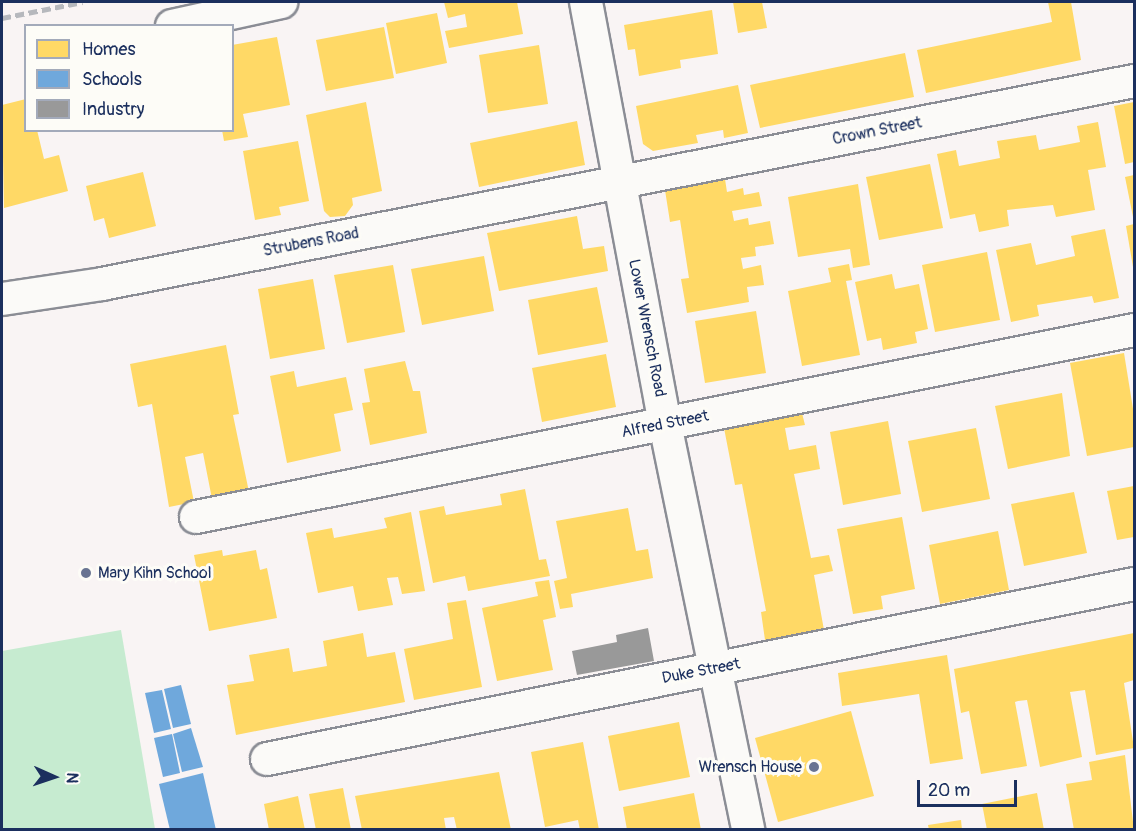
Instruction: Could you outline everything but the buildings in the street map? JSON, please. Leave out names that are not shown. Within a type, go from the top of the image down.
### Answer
[{"type":"street","points":[[181,24],[281,2]]},
{"type":"street","name":"Lower Wrensch Road","points":[[586,2],[665,424],[717,667],[748,830]]},
{"type":"street","name":"Crown Street","points":[[620,181],[1134,81]]},
{"type":"street","name":"Strubens Road","points":[[2,299],[102,284],[620,181]]},
{"type":"street","name":"Alfred Street","points":[[196,517],[1134,330]]},
{"type":"street","name":"Duke Street","points":[[267,759],[1134,584]]},
{"type":"green space","points":[[121,630],[155,829],[2,829],[2,651]]},
{"type":"railway","points":[[2,18],[82,2]]},
{"type":"place","name":"Mary Kihn School","points":[[86,573]]},
{"type":"place","name":"Wrensch House","points":[[814,767]]}]
